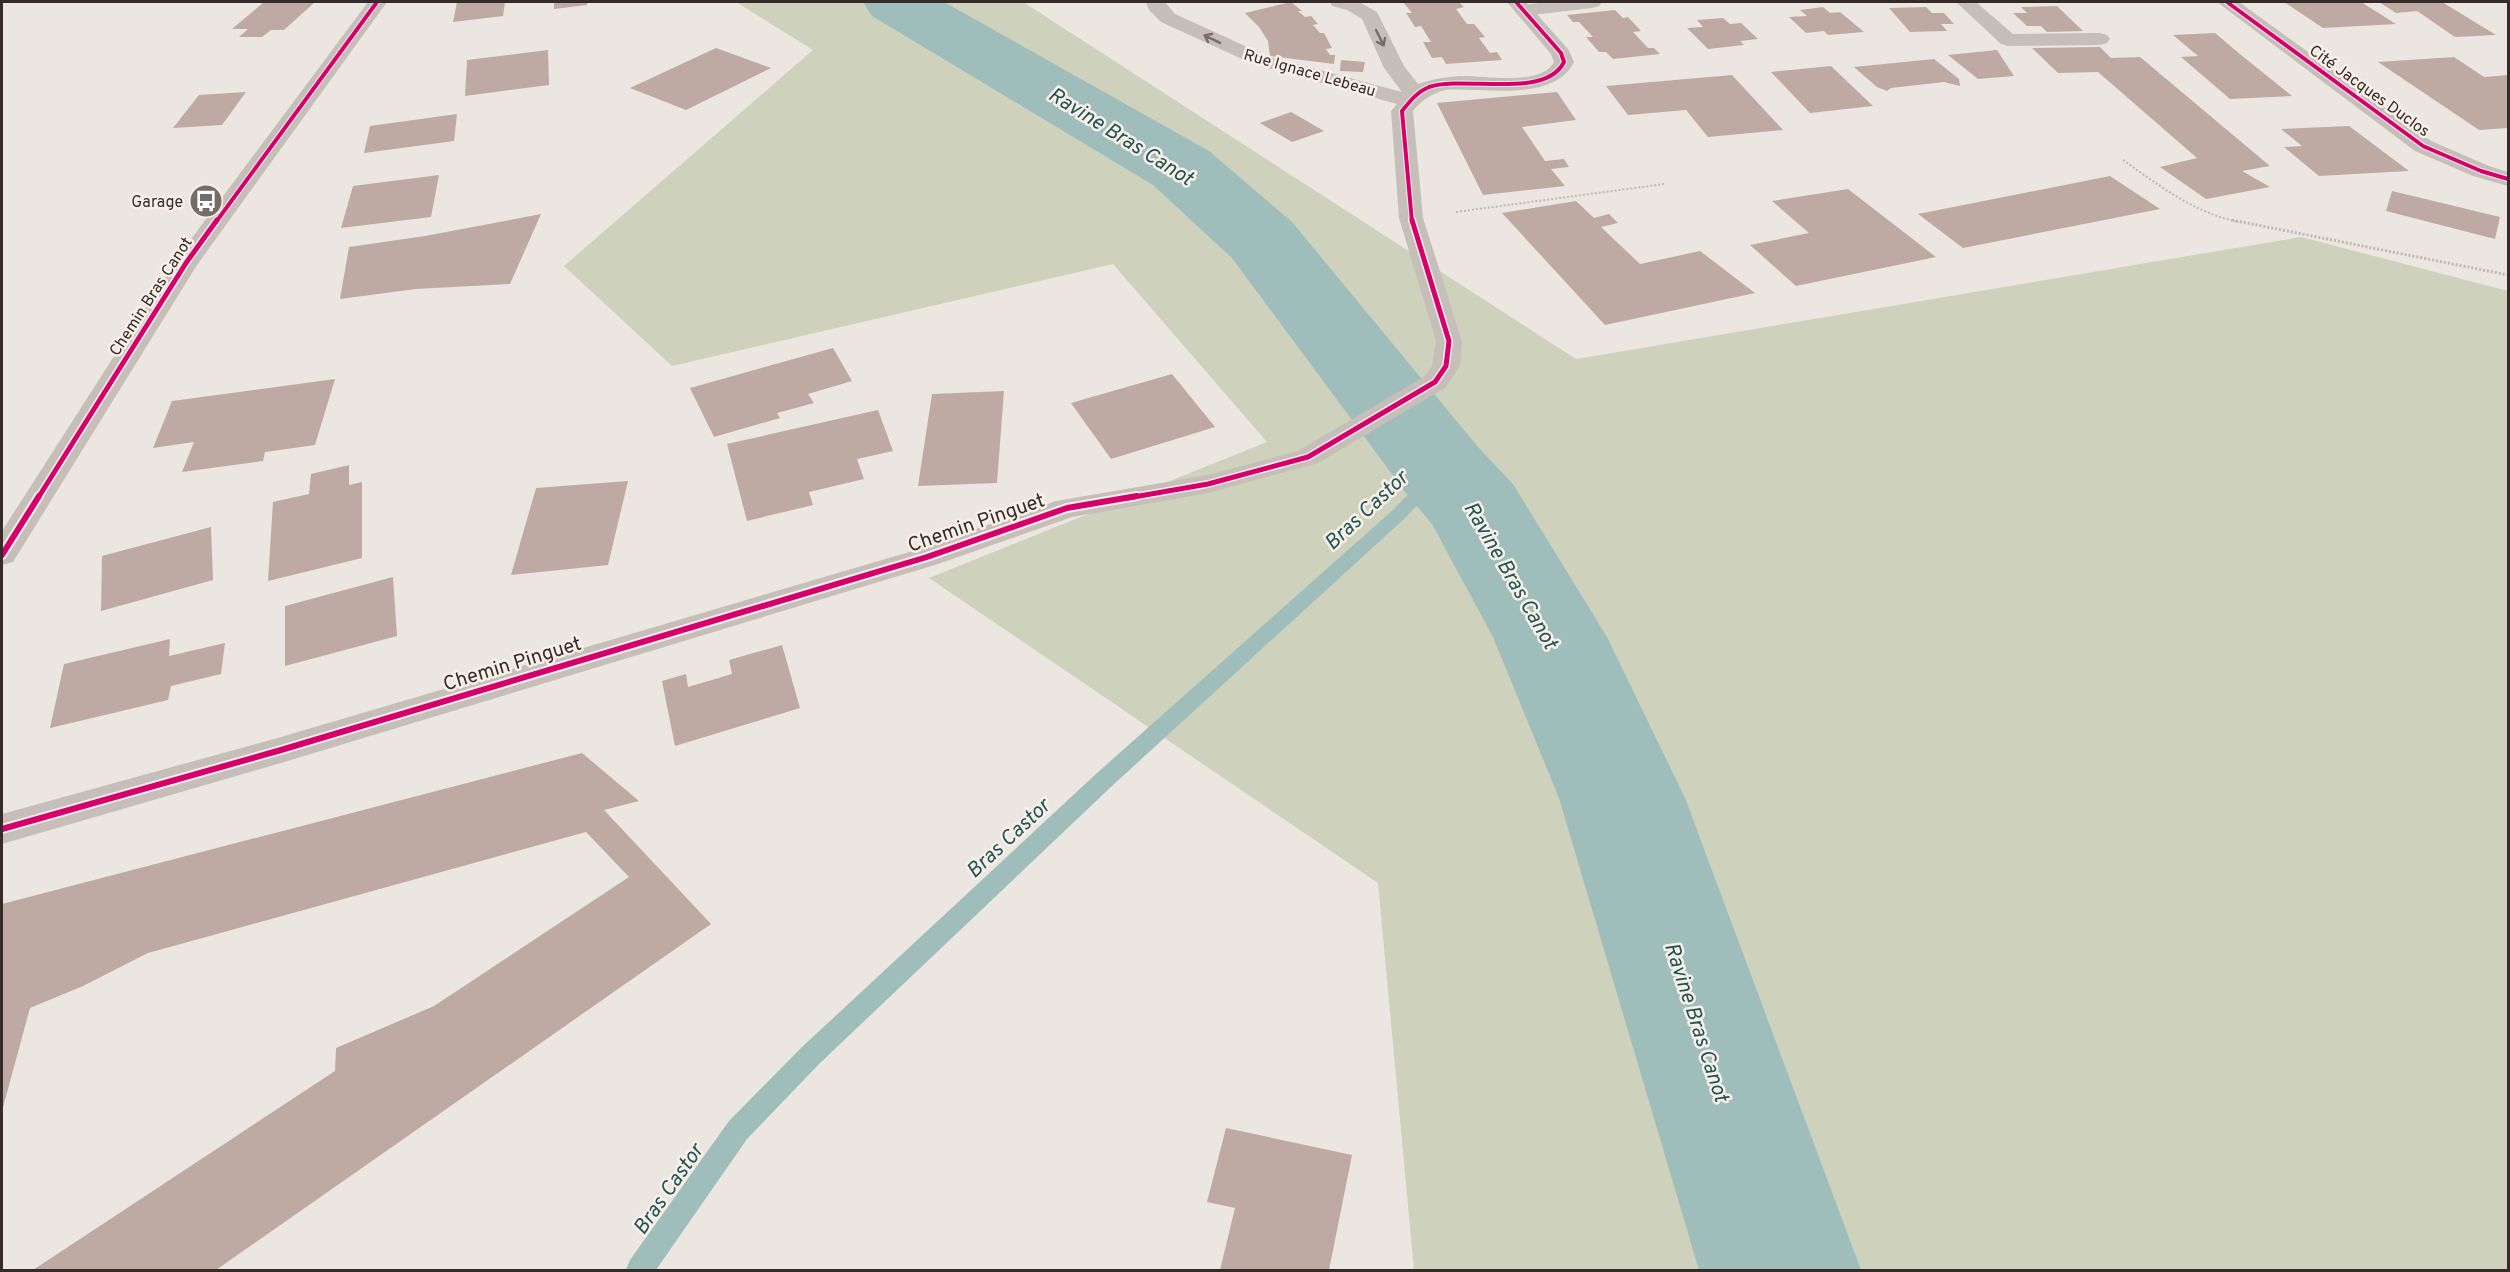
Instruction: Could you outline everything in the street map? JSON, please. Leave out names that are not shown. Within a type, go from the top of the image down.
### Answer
[{"type":"street","name":"Chemin Bras Canot","points":[[2,555],[186,263],[377,2]]},
{"type":"street","name":"Rue Ignace Lebeau","points":[[1156,2],[1156,6],[1168,18],[1260,60],[1412,97]]},
{"type":"street","name":"Rue Ignace Lebeau","points":[[1340,2],[1354,6],[1370,16],[1412,97]]},
{"type":"street","points":[[1520,6],[1592,2]]},
{"type":"street","points":[[1965,2],[2008,40],[2100,39]]},
{"type":"street","name":"Cité Jacques Duclos","points":[[2227,2],[2423,146],[2481,171],[2508,179]]},
{"type":"street","points":[[1412,97],[1442,84],[1534,82],[1560,70],[1564,62],[1561,53],[1520,6]]},
{"type":"street","name":"Chemin Pinguet","points":[[2,829],[281,750],[927,557],[1066,508],[1208,484],[1308,457],[1435,382],[1446,366],[1449,341],[1411,218],[1402,111],[1412,97]]},
{"type":"path","points":[[2123,160],[2176,198],[2216,217],[2508,275]]},
{"type":"path","points":[[1411,218],[1664,184]]},
{"type":"green space","points":[[736,2],[1023,2],[1576,359],[2301,237],[2508,291],[2508,1270],[1414,1270],[1378,883],[929,578],[1267,442],[1113,264],[672,366],[564,266],[813,50]]},
{"type":"building","points":[[264,2],[315,2],[284,30],[271,30],[262,37],[239,37],[248,29],[232,29]]},
{"type":"building","points":[[457,2],[505,2],[503,16],[453,22]]},
{"type":"building","points":[[554,2],[587,2],[587,5],[554,9]]},
{"type":"building","points":[[1291,2],[1302,11],[1298,11],[1305,17],[1311,16],[1318,24],[1313,25],[1320,33],[1324,33],[1332,48],[1326,49],[1330,55],[1335,55],[1334,64],[1270,56],[1268,41],[1259,27],[1245,13]]},
{"type":"building","points":[[1403,2],[1459,2],[1464,7],[1456,9],[1467,24],[1474,24],[1485,37],[1479,38],[1490,53],[1497,52],[1502,60],[1446,64],[1442,57],[1432,58],[1423,42],[1431,42],[1421,26],[1415,27],[1406,13],[1412,13]]},
{"type":"building","points":[[2284,2],[2361,2],[2396,24],[2323,28]]},
{"type":"building","points":[[2379,2],[2442,2],[2496,35],[2455,37],[2417,11],[2396,13]]},
{"type":"building","points":[[2057,6],[2083,31],[2047,32],[2041,26],[2027,26],[2013,13],[2027,13],[2021,7]]},
{"type":"building","points":[[1823,7],[1830,13],[1840,12],[1864,32],[1828,35],[1824,31],[1806,33],[1789,17],[1807,16],[1800,10]]},
{"type":"building","points":[[1926,7],[1932,13],[1944,13],[1954,24],[1941,24],[1947,31],[1910,32],[1889,8]]},
{"type":"building","points":[[1615,10],[1623,18],[1628,17],[1641,31],[1633,32],[1648,48],[1654,48],[1660,54],[1613,59],[1606,52],[1599,52],[1586,37],[1593,37],[1579,22],[1573,22],[1567,15]]},
{"type":"building","points":[[1723,18],[1730,24],[1741,23],[1758,39],[1740,41],[1744,45],[1708,49],[1687,28],[1703,27],[1697,20]]},
{"type":"building","points":[[2215,33],[2292,96],[2230,99],[2181,57],[2198,56],[2173,35]]},
{"type":"building","points":[[2100,47],[2111,58],[2140,57],[2270,166],[2242,171],[2270,187],[2206,199],[2160,167],[2197,158],[2098,72],[2058,73],[2032,48]]},
{"type":"building","points":[[716,48],[771,68],[686,110],[630,88]]},
{"type":"building","points":[[548,50],[549,85],[465,96],[467,60]]},
{"type":"building","points":[[1997,50],[2014,76],[1978,79],[1948,55]]},
{"type":"building","points":[[2454,57],[2484,77],[2508,75],[2508,128],[2479,130],[2378,62]]},
{"type":"building","points":[[1934,59],[1959,79],[1960,86],[1944,82],[1891,88],[1887,91],[1877,87],[1854,67]]},
{"type":"building","points":[[1341,60],[1365,62],[1363,72],[1340,71]]},
{"type":"building","points":[[1831,66],[1873,106],[1810,113],[1771,72]]},
{"type":"building","points":[[1732,75],[1783,130],[1708,137],[1686,110],[1628,115],[1606,86]]},
{"type":"building","points":[[246,92],[222,125],[173,128],[199,95]]},
{"type":"building","points":[[1557,92],[1576,120],[1522,127],[1545,161],[1564,159],[1569,167],[1551,169],[1565,186],[1483,195],[1437,103]]},
{"type":"building","points":[[1291,112],[1324,131],[1292,142],[1260,123]]},
{"type":"building","points":[[457,114],[454,141],[364,153],[370,126]]},
{"type":"building","points":[[2349,126],[2409,171],[2319,176],[2284,147],[2302,146],[2281,129]]},
{"type":"building","points":[[439,175],[431,217],[341,228],[353,186]]},
{"type":"building","points":[[2110,176],[2160,209],[1963,248],[1918,214]]},
{"type":"building","points":[[1848,189],[1936,257],[1796,286],[1750,245],[1809,233],[1772,201]]},
{"type":"building","points":[[2392,191],[2500,217],[2495,239],[2386,211]]},
{"type":"building","points":[[1576,201],[1594,218],[1609,214],[1618,223],[1601,227],[1640,264],[1700,251],[1755,293],[1605,325],[1502,213]]},
{"type":"building","points":[[541,214],[510,284],[416,289],[340,299],[349,247],[425,236]]},
{"type":"building","points":[[833,348],[852,381],[808,394],[814,403],[777,413],[780,418],[714,437],[690,388]]},
{"type":"building","points":[[1172,374],[1215,427],[1111,459],[1071,403]]},
{"type":"building","points":[[335,379],[315,445],[265,452],[263,461],[182,472],[194,442],[153,448],[172,401]]},
{"type":"building","points":[[1004,391],[997,483],[918,486],[932,394]]},
{"type":"building","points":[[878,410],[893,451],[857,459],[864,479],[809,492],[813,505],[747,521],[727,444]]},
{"type":"building","points":[[349,465],[349,485],[362,482],[362,558],[268,581],[273,502],[309,494],[311,474]]},
{"type":"building","points":[[628,481],[608,565],[511,575],[536,488]]},
{"type":"building","points":[[211,527],[213,580],[101,611],[102,556]]},
{"type":"building","points":[[393,577],[397,636],[285,666],[285,606]]},
{"type":"building","points":[[170,639],[169,656],[225,643],[221,674],[171,686],[168,700],[50,728],[64,664]]},
{"type":"building","points":[[782,645],[800,708],[675,746],[662,681],[686,674],[688,687],[732,674],[729,660]]},
{"type":"building","points":[[582,753],[639,801],[604,810],[711,924],[216,1270],[33,1270],[335,1071],[336,1048],[434,1006],[629,877],[586,832],[148,953],[83,986],[30,1008],[2,1111],[2,904]]},
{"type":"building","points":[[1226,1128],[1352,1155],[1329,1270],[1220,1270],[1235,1208],[1207,1202]]},
{"type":"waterway","name":"Ravine Bras Canot","points":[[896,2],[1181,168],[1262,240],[1442,470],[1476,508],[1550,637],[1622,798],[1780,1270]]},
{"type":"waterway","name":"Bras Castor","points":[[640,1270],[738,1130],[810,1056],[1105,779],[1399,514],[1442,470]]},
{"type":"cycle path","points":[[2,555],[186,263],[377,2]]},
{"type":"cycle path","points":[[2,829],[281,750],[927,557],[1067,508],[1208,484],[1308,457],[1435,382],[1446,366],[1449,341],[1411,218],[1402,111],[1413,97],[1427,88],[1462,82],[1518,84],[1535,82],[1560,70],[1564,62],[1561,53],[1516,2]]},
{"type":"cycle path","points":[[2227,2],[2423,146],[2481,171],[2508,179]]},
{"type":"place","name":"Garage","points":[[206,201]]}]
